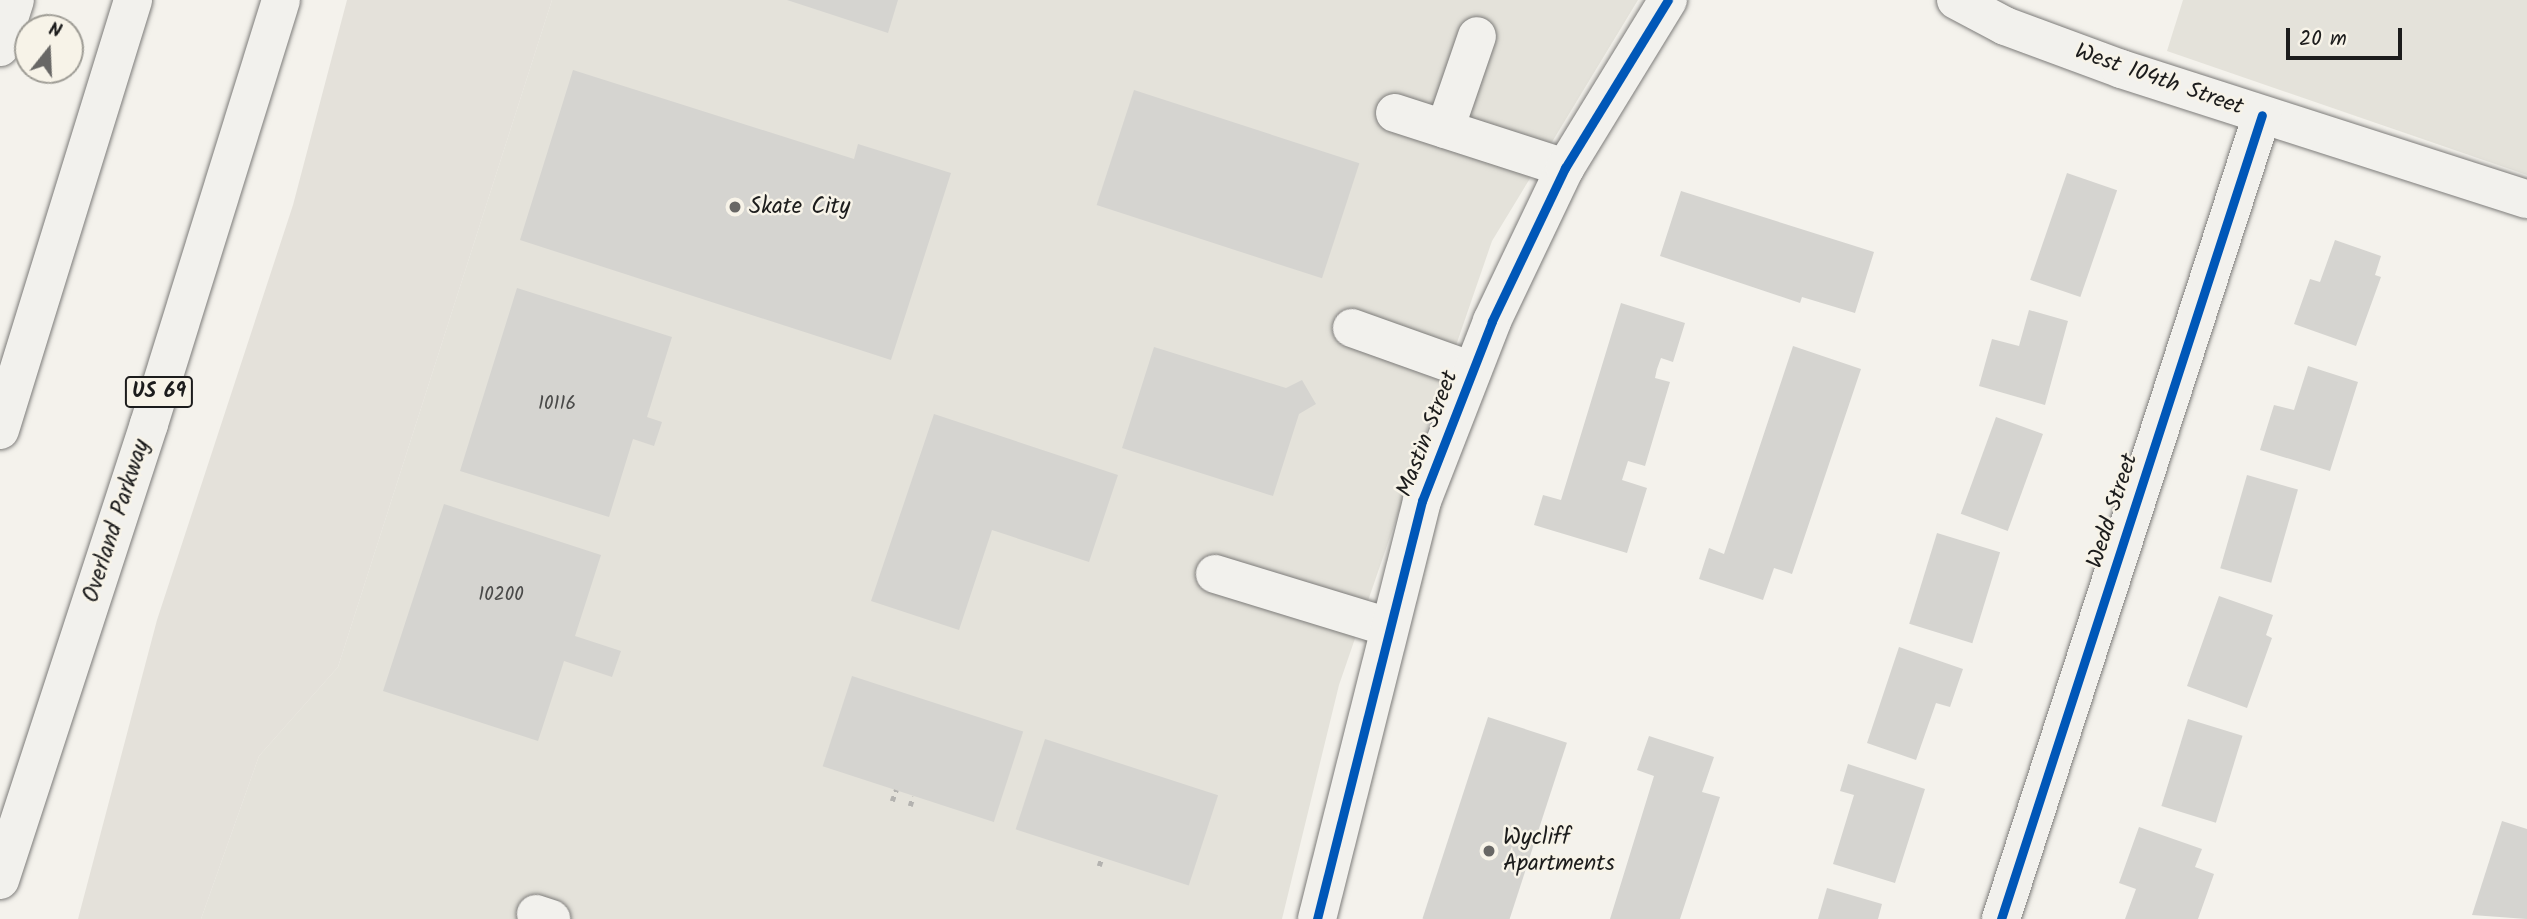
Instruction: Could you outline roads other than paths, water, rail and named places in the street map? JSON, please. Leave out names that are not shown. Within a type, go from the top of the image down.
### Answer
[{"type":"main road","points":[[0,47],[15,0]]},
{"type":"main road","points":[[0,430],[133,0]]},
{"type":"main road","name":"Overland Parkway","points":[[0,880],[149,424],[281,0]]},
{"type":"main road","name":"Mastin Street","points":[[1317,919],[1388,627],[1422,501],[1472,370],[1565,168],[1668,0]]},
{"type":"main road","name":"West 104th Street","points":[[1956,0],[2005,26],[2262,115],[2527,199]]},
{"type":"main road","points":[[1445,129],[1477,36]]},
{"type":"main road","points":[[1395,113],[1565,168]]},
{"type":"main road","name":"Wedd Street","points":[[2001,919],[2262,115]]},
{"type":"main road","points":[[1352,328],[1472,370]]},
{"type":"main road","points":[[1215,574],[1388,627]]},
{"type":"place","name":"Skate City","points":[[735,207]]},
{"type":"place","name":"Wycliff Apartments","points":[[1489,851]]}]
